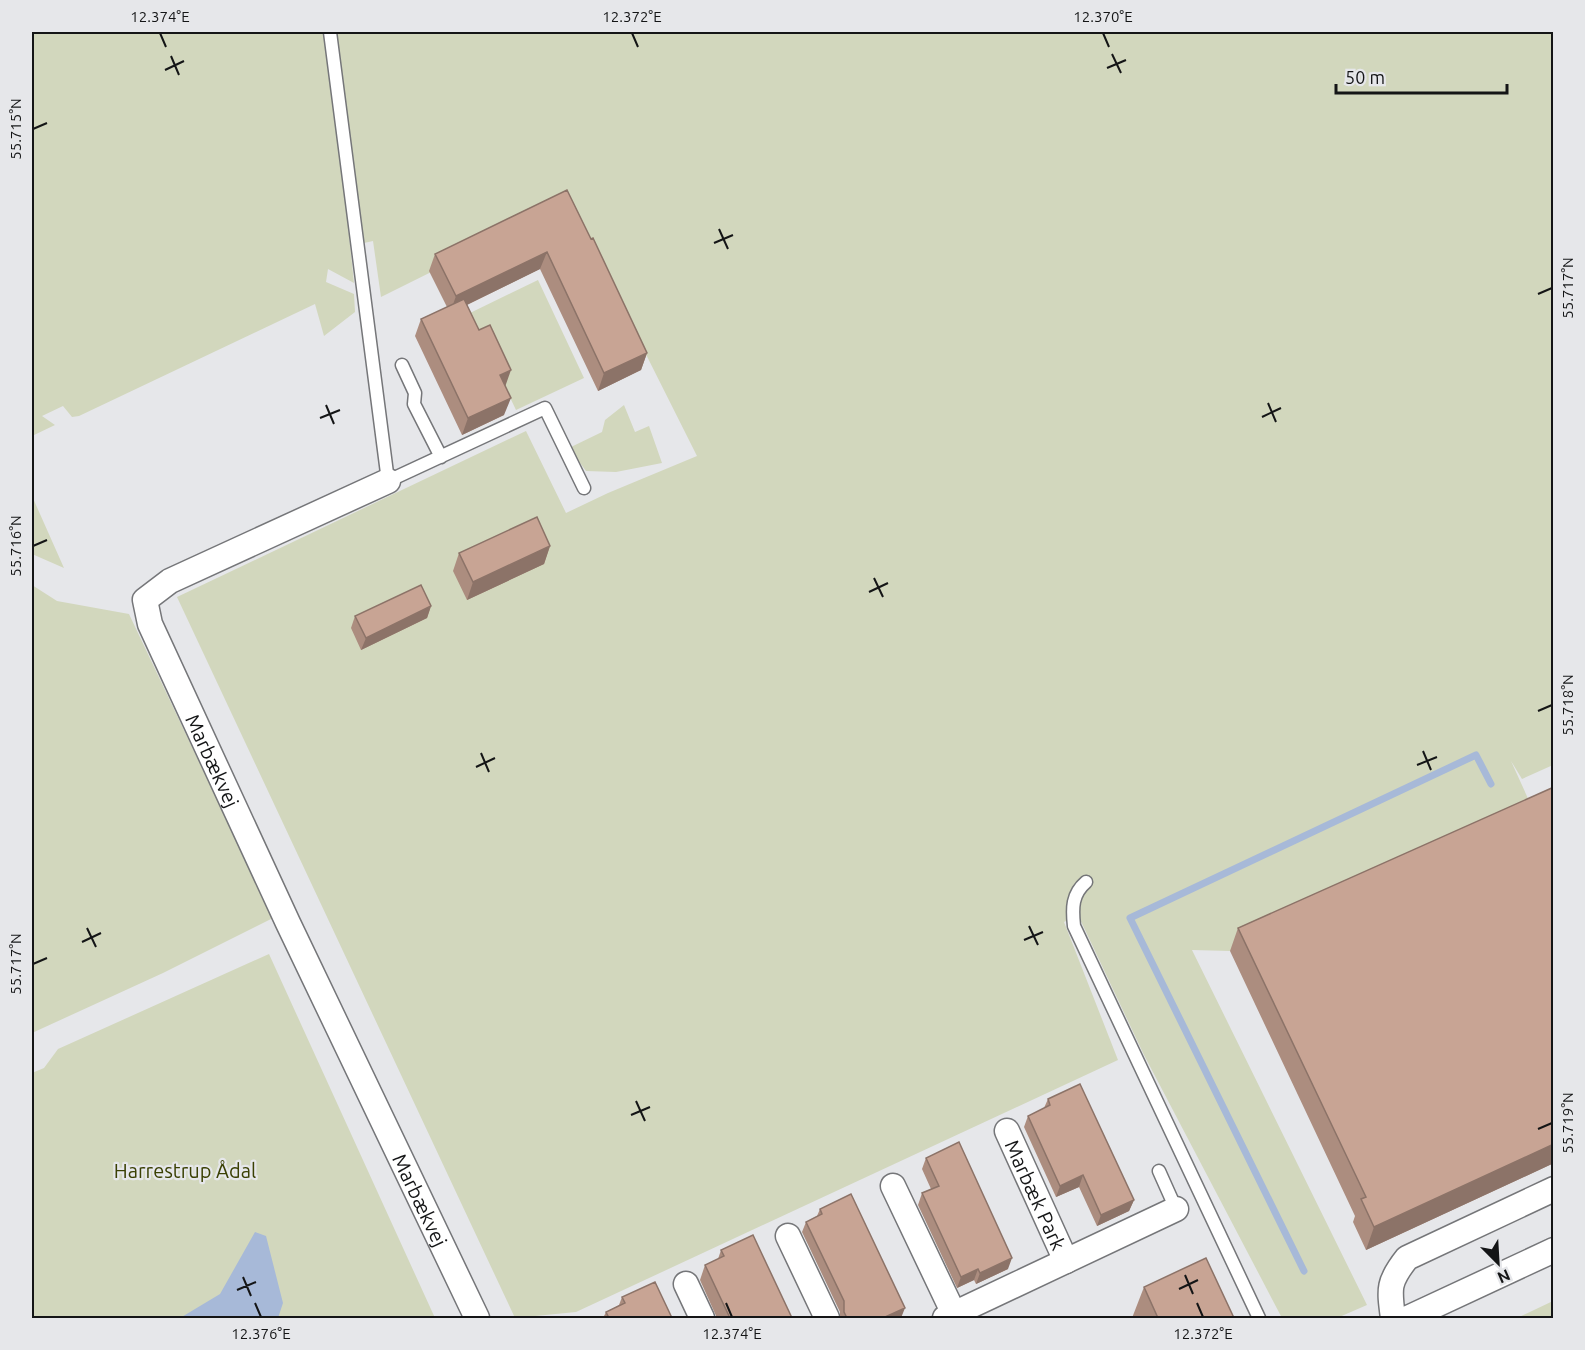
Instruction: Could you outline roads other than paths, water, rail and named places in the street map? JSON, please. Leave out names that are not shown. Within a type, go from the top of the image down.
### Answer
[{"type":"street","name":"Marbækvej","points":[[388,482],[170,581],[145,600],[150,624],[288,923],[477,1318]]},
{"type":"street","name":"Marbæk Park","points":[[1007,1131],[1066,1261]]},
{"type":"street","name":"Marbæk Park","points":[[893,1186],[949,1316],[1176,1209]]},
{"type":"street","points":[[1393,1318],[1390,1297],[1393,1275],[1407,1258],[1554,1189]]},
{"type":"street","points":[[788,1236],[826,1318]]},
{"type":"street","points":[[1408,1318],[1554,1250]]},
{"type":"street","points":[[686,1284],[702,1318]]},
{"type":"lane","points":[[330,32],[388,482]]},
{"type":"lane","points":[[402,365],[415,393],[414,404],[441,456]]},
{"type":"lane","name":"Marbækvej","points":[[388,482],[545,408],[584,488]]},
{"type":"lane","points":[[1086,882],[1077,890],[1072,911],[1074,926],[1259,1318]]},
{"type":"lane","name":"Marbæk Park","points":[[1159,1171],[1176,1209]]},
{"type":"water","points":[[255,1232],[266,1236],[283,1303],[278,1318],[180,1318],[220,1294]]},
{"type":"waterway","points":[[1304,1271],[1130,918],[1476,755],[1491,784]]},
{"type":"park label","name":"Harrestrup Ådal","points":[[185,1170]]}]
